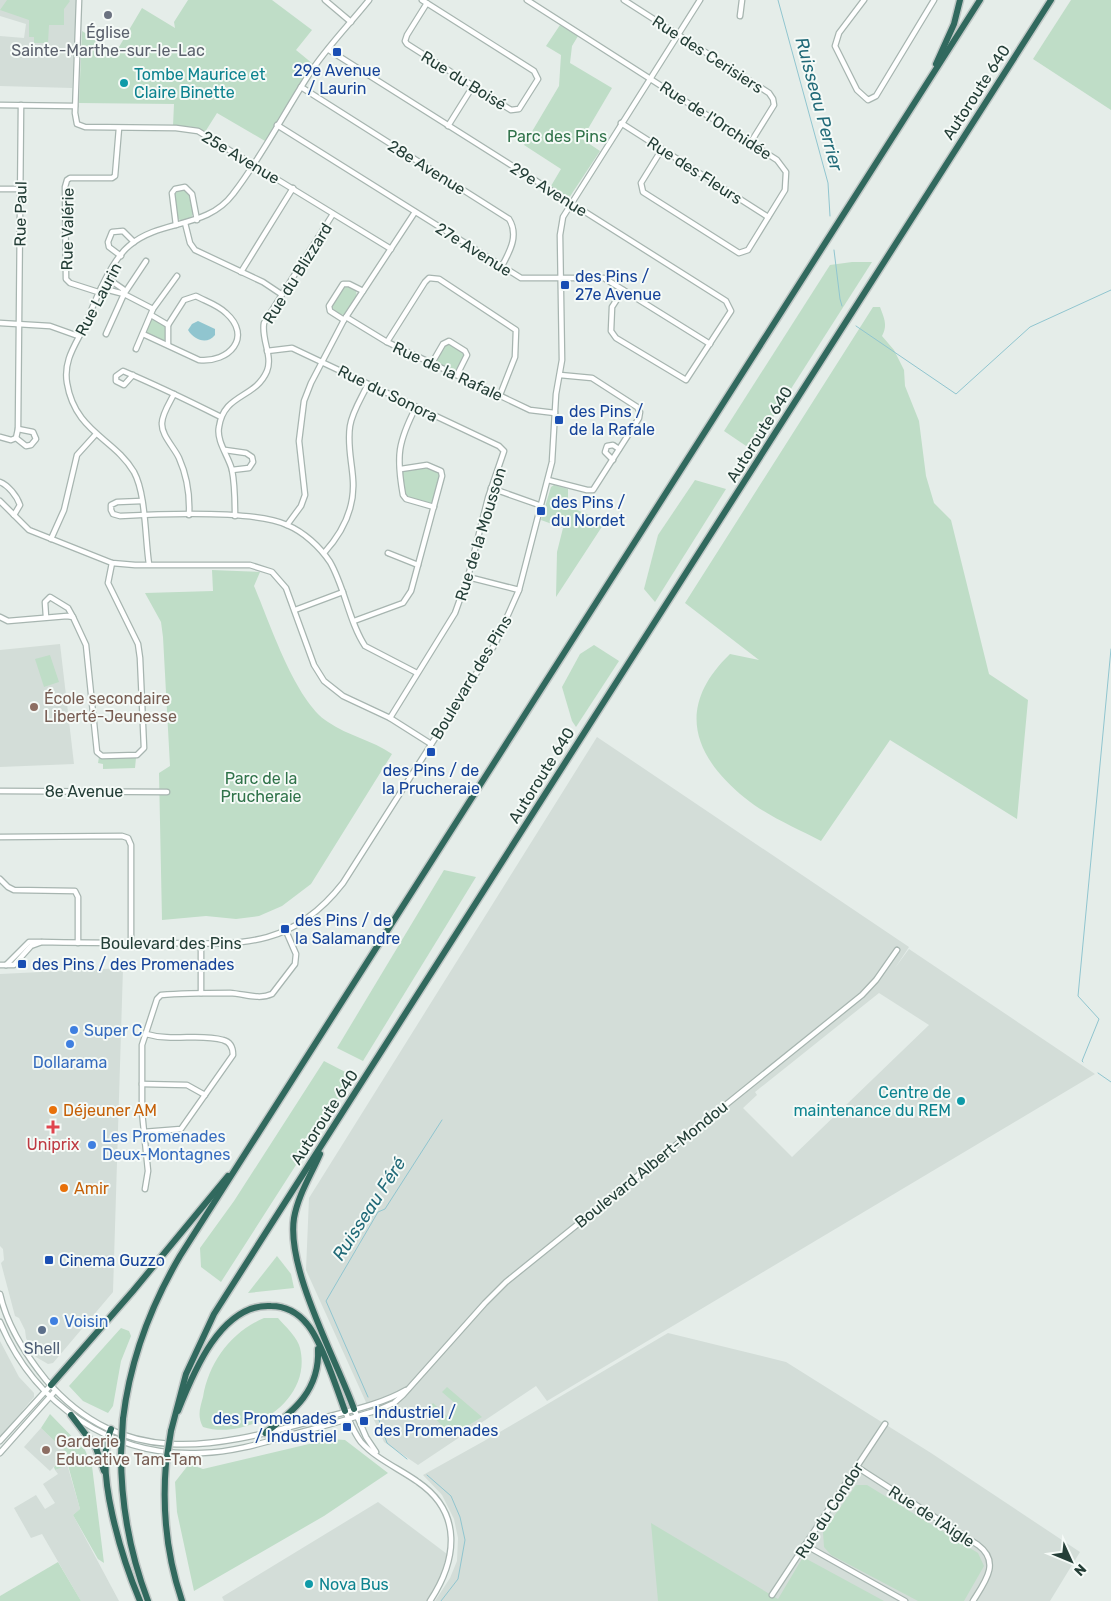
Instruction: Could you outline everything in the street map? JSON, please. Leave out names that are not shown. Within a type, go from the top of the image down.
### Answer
[{"type":"highway","points":[[930,79],[954,24],[960,0]]},
{"type":"highway","points":[[148,1601],[135,1562],[126,1523],[121,1454],[124,1419],[133,1365],[158,1297],[176,1264],[239,1164],[980,0]]},
{"type":"highway","name":"Autoroute 640","points":[[181,1599],[167,1538],[165,1504],[166,1464],[171,1431],[186,1374],[208,1326],[1051,0]]},
{"type":"highway","points":[[329,1133],[298,1204],[294,1221],[293,1245],[302,1278],[354,1409]]},
{"type":"highway","points":[[53,1388],[148,1274],[211,1194],[239,1164]]},
{"type":"highway","points":[[171,1431],[190,1382],[204,1355],[223,1329],[244,1312],[268,1306],[292,1311],[309,1326],[345,1411]]},
{"type":"highway","points":[[265,1434],[295,1410],[308,1393],[318,1368],[318,1346]]},
{"type":"highway","points":[[71,1415],[98,1452],[109,1487]]},
{"type":"highway","points":[[110,1432],[105,1452],[109,1487],[121,1549],[140,1601]]},
{"type":"street","points":[[0,105],[75,106],[79,0]]},
{"type":"street","points":[[325,0],[351,22]]},
{"type":"street","name":"Rue Laurin","points":[[149,564],[138,481],[128,464],[96,434],[76,409],[67,382],[67,367],[78,336],[107,278],[121,256],[134,242],[176,225],[197,220],[211,214],[225,204],[253,164],[301,87],[369,0]]},
{"type":"street","name":"Rue de l'Orchidée","points":[[527,0],[778,160],[786,172],[786,190],[748,250],[739,253],[643,192],[641,182],[662,149]]},
{"type":"street","name":"Rue des Cerisiers","points":[[624,0],[678,33],[768,93],[773,99],[774,105],[751,142]]},
{"type":"street","name":"Boulevard des Pins","points":[[0,965],[6,965],[29,942],[34,940],[78,943],[249,943],[286,931],[304,921],[334,894],[495,644],[519,590],[539,505],[548,480],[554,452],[555,413],[562,360],[560,225],[571,202],[700,0]]},
{"type":"street","points":[[740,16],[742,0]]},
{"type":"street","points":[[864,0],[839,34],[835,46],[857,90],[868,100],[876,96],[934,0]]},
{"type":"street","name":"Rue du Boisé","points":[[425,2],[538,75],[538,79],[519,109],[514,111],[405,40],[425,2]]},
{"type":"street","name":"29e Avenue","points":[[329,50],[571,202],[730,305],[731,311],[710,344]]},
{"type":"street","points":[[448,126],[473,86]]},
{"type":"street","name":"28e Avenue","points":[[301,87],[510,219],[513,242],[502,266]]},
{"type":"street","name":"Rue Paul","points":[[16,438],[18,429],[21,106]]},
{"type":"street","name":"25e Avenue","points":[[75,106],[75,121],[81,127],[176,128],[198,131],[391,249]]},
{"type":"street","name":"Rue des Fleurs","points":[[621,123],[768,217]]},
{"type":"street","name":"27e Avenue","points":[[277,125],[525,280],[602,278],[710,344]]},
{"type":"street","name":"Rue Valérie","points":[[100,290],[70,283],[66,279],[64,187],[70,178],[115,176],[119,128]]},
{"type":"street","points":[[176,225],[172,193],[180,188],[185,187],[192,194],[197,220]]},
{"type":"street","points":[[241,272],[293,188]]},
{"type":"street","points":[[0,189],[20,189]]},
{"type":"street","points":[[287,525],[301,506],[305,495],[300,461],[301,420],[308,392],[321,361],[414,212]]},
{"type":"street","name":"Rue du Blizzard","points":[[221,417],[236,398],[257,388],[262,381],[268,369],[263,330],[264,323],[333,214]]},
{"type":"street","points":[[185,223],[190,243],[195,250],[281,294]]},
{"type":"street","points":[[121,256],[109,246],[108,242],[112,232],[123,232],[134,242]]},
{"type":"street","points":[[106,334],[124,294],[146,261]]},
{"type":"street","points":[[136,349],[152,312],[177,276]]},
{"type":"street","points":[[107,278],[123,289],[124,294]]},
{"type":"street","points":[[387,342],[425,282],[429,278],[439,279],[516,330],[514,357],[500,395]]},
{"type":"street","name":"Rue de la Rafale","points":[[363,292],[349,284],[342,284],[332,299],[329,306],[330,311],[387,342],[530,410],[555,413]]},
{"type":"street","points":[[100,290],[124,294],[152,312],[168,326]]},
{"type":"street","points":[[623,290],[612,307],[610,317],[611,331],[616,338],[686,380],[710,344]]},
{"type":"street","points":[[142,334],[199,360],[216,360],[230,353],[236,344],[238,335],[233,320],[227,313],[196,296],[184,300],[168,326],[168,345]]},
{"type":"street","points":[[0,323],[50,326],[78,336]]},
{"type":"street","points":[[432,363],[443,344],[449,341],[467,355],[457,375]]},
{"type":"street","name":"Rue du Sonora","points":[[267,351],[292,348],[500,446],[504,451]]},
{"type":"street","points":[[133,375],[221,417],[218,433],[232,470],[235,516]]},
{"type":"street","points":[[548,480],[593,490],[638,418],[640,409],[592,378],[560,375]]},
{"type":"street","points":[[324,553],[336,539],[349,516],[353,480],[349,459],[350,424],[368,384]]},
{"type":"street","points":[[174,394],[162,423],[163,432],[172,445],[185,473],[189,496],[189,516]]},
{"type":"street","points":[[416,406],[400,440],[404,497],[434,507]]},
{"type":"street","points":[[0,437],[11,440],[16,438],[26,446],[31,445],[36,439],[33,432],[18,429]]},
{"type":"street","points":[[51,539],[64,510],[77,455],[96,434]]},
{"type":"street","points":[[613,460],[605,452],[607,446],[613,445],[620,449]]},
{"type":"street","points":[[225,450],[246,453],[252,457],[253,462],[249,468],[232,470]]},
{"type":"street","name":"Rue de la Mousson","points":[[390,718],[455,613],[468,577],[490,488],[504,458],[504,451]]},
{"type":"street","points":[[354,621],[406,600],[418,565],[442,476],[440,471],[427,465],[401,469]]},
{"type":"street","points":[[0,482],[7,486],[18,500],[20,505],[14,515]]},
{"type":"street","points":[[490,488],[539,505]]},
{"type":"street","points":[[0,501],[29,530],[112,563],[250,565],[265,568],[282,582],[295,610],[314,665],[324,680],[343,696],[390,718],[431,744]]},
{"type":"street","points":[[142,501],[117,502],[111,505],[110,510],[113,514],[120,516],[235,516],[287,525],[324,553],[337,576],[365,646],[417,673]]},
{"type":"street","points":[[388,553],[418,565]]},
{"type":"street","points":[[46,617],[45,602],[50,597],[68,608],[86,645],[97,752],[102,756],[137,755],[144,748],[140,658],[138,644],[108,583],[112,563]]},
{"type":"street","points":[[468,577],[519,590]]},
{"type":"street","points":[[295,610],[342,592]]},
{"type":"street","points":[[0,617],[8,621],[46,617],[73,617]]},
{"type":"street","name":"8e Avenue","points":[[0,791],[167,792]]},
{"type":"street","points":[[0,837],[122,836],[128,838],[131,844],[131,943]]},
{"type":"street","points":[[0,879],[14,890],[66,889],[75,891],[78,897],[78,943]]},
{"type":"street","points":[[145,1189],[148,1171],[143,1132],[142,1045],[153,1010],[160,995],[201,993],[244,994],[260,997],[272,994],[295,964],[296,954],[286,931]]},
{"type":"street","points":[[201,943],[201,993]]},
{"type":"street","name":"Boulevard Albert-Mondou","points":[[110,1432],[156,1450],[200,1453],[238,1449],[348,1419],[390,1405],[412,1386],[499,1288],[862,995],[876,980],[896,950]]},
{"type":"street","points":[[143,1132],[181,1129],[233,1055],[231,1046],[223,1040],[166,1039],[146,1034]]},
{"type":"street","points":[[142,1084],[188,1085],[205,1095]]},
{"type":"street","points":[[0,1294],[18,1340],[53,1388],[80,1412],[110,1432]]},
{"type":"street","points":[[0,1322],[14,1352],[49,1397],[71,1415],[110,1432]]},
{"type":"street","name":"Boulevard Albert-Mondou","points":[[110,1432],[149,1441],[180,1445],[222,1443],[265,1434],[354,1409],[393,1396],[412,1386]]},
{"type":"street","points":[[0,1441],[44,1392],[53,1388]]},
{"type":"street","points":[[0,1452],[49,1397],[53,1388]]},
{"type":"street","points":[[354,1409],[368,1440],[379,1456]]},
{"type":"street","points":[[345,1411],[361,1441],[379,1456],[424,1486],[438,1501],[448,1520],[452,1538],[451,1556],[441,1583],[430,1601]]},
{"type":"street","name":"Rue du Condor","points":[[772,1595],[885,1424]]},
{"type":"street","name":"Rue de l'Aigle","points":[[857,1467],[978,1545],[986,1553],[990,1564],[990,1574],[973,1601]]},
{"type":"street","points":[[805,1545],[905,1601]]},
{"type":"shaded area","points":[[0,0],[77,0],[72,88],[0,86],[0,36],[24,38],[26,24],[0,16]]},
{"type":"shaded area","name":"École secondaire Liberté-Jeunesse","points":[[60,644],[74,764],[0,767],[0,650]]},
{"type":"shaded area","points":[[597,737],[909,947],[895,968],[909,949],[1095,1074],[547,1401],[536,1386],[418,1465],[384,1442],[306,1270],[309,1198]],"holes":[[[879,993],[929,1025],[792,1157],[743,1108],[757,1095],[755,1092]]]},
{"type":"shaded area","points":[[123,968],[113,1292],[53,1363],[48,1364],[36,1357],[26,1338],[25,1330],[19,1318],[15,1316],[1,1263],[4,1260],[3,1249],[0,1246],[0,974]]},
{"type":"shaded area","points":[[668,1333],[786,1362],[931,1453],[1080,1552],[1050,1601],[435,1601],[450,1578],[457,1561],[458,1538],[454,1519],[442,1495],[423,1475]]},
{"type":"shaded area","points":[[0,1341],[19,1377],[34,1393],[34,1397],[0,1437]]},
{"type":"shaded area","name":"Garderie Educative Tam-Tam","points":[[41,1428],[67,1453],[50,1471],[24,1447]]},
{"type":"shaded area","points":[[67,1464],[80,1509],[73,1515],[119,1601],[81,1601],[42,1534],[31,1538],[14,1508],[36,1495],[45,1509],[55,1503],[43,1484],[58,1474],[55,1470]]},
{"type":"shaded area","points":[[378,1502],[447,1554],[441,1576],[428,1601],[224,1601],[222,1597]]},
{"type":"green space","points":[[7,0],[70,1],[64,9],[64,25],[49,25],[48,43],[34,43],[34,37],[29,37],[29,20],[0,10]]},
{"type":"green space","points":[[188,0],[272,0],[312,30],[296,50],[313,64],[265,141],[217,113],[205,132],[195,127],[173,126],[174,104],[79,103],[82,31],[116,52],[142,8],[175,28],[174,22]]},
{"type":"green space","points":[[1071,0],[1111,0],[1111,110],[1033,59]]},
{"type":"green space","name":"Parc des Pins","points":[[560,25],[578,36],[572,46],[570,63],[612,88],[582,139],[600,151],[569,198],[551,186],[561,169],[524,145],[559,86],[561,55],[546,46]]},
{"type":"green space","points":[[184,189],[189,194],[193,214],[191,218],[182,221],[178,219],[173,196],[178,191]]},
{"type":"green space","points":[[872,262],[752,450],[724,431],[830,265]]},
{"type":"green space","points":[[348,286],[356,291],[357,297],[347,314],[340,315],[333,311],[331,306],[344,287]]},
{"type":"green space","points":[[873,307],[880,307],[885,325],[882,336],[894,350],[904,370],[905,386],[919,421],[926,476],[934,503],[951,520],[989,674],[1028,700],[1017,819],[890,740],[821,841],[772,816],[745,798],[727,782],[713,765],[703,747],[697,729],[697,711],[702,692],[713,673],[730,654],[759,660],[685,603]]},
{"type":"green space","points":[[151,315],[168,325],[168,345],[143,334]]},
{"type":"green space","points":[[449,341],[467,355],[457,375],[432,363],[443,344]]},
{"type":"green space","points":[[427,465],[436,468],[442,476],[434,507],[404,497],[401,469]]},
{"type":"green space","points":[[695,480],[726,489],[655,602],[644,589],[658,535]]},
{"type":"green space","points":[[554,485],[568,489],[568,506],[605,522],[556,597],[557,552],[563,528],[541,520],[551,487]]},
{"type":"green space","name":"Parc de la Prucheraie","points":[[212,570],[260,572],[254,586],[285,660],[305,697],[316,712],[328,722],[392,754],[311,884],[282,906],[259,916],[236,919],[206,916],[162,920],[159,773],[170,766],[161,622],[145,593],[213,591]]},
{"type":"green space","points":[[594,645],[619,661],[576,727],[572,721],[562,687],[580,654]]},
{"type":"green space","points":[[50,655],[59,682],[44,687],[35,659]]},
{"type":"green space","points":[[99,757],[136,758],[135,768],[103,769],[103,764],[98,763]]},
{"type":"green space","points":[[444,870],[476,877],[363,1061],[337,1048]]},
{"type":"green space","points":[[324,1061],[353,1076],[221,1282],[201,1267],[200,1248],[234,1201]]},
{"type":"green space","points":[[277,1256],[291,1274],[294,1288],[248,1293]]},
{"type":"green space","points":[[264,1318],[278,1318],[299,1344],[301,1367],[297,1385],[287,1400],[273,1413],[257,1422],[239,1428],[221,1430],[203,1427],[200,1419],[200,1408],[210,1372],[216,1360],[241,1331]]},
{"type":"green space","points":[[121,1328],[129,1331],[131,1336],[121,1361],[113,1406],[108,1413],[83,1401],[69,1386]]},
{"type":"green space","points":[[447,1387],[482,1417],[451,1436],[427,1409],[433,1403],[447,1416],[457,1405],[442,1392]]},
{"type":"green space","points":[[50,1414],[85,1450],[92,1466],[104,1563],[98,1559],[73,1515],[80,1509],[68,1465],[55,1470],[54,1467],[67,1453],[41,1428]]},
{"type":"green space","points":[[330,1439],[345,1440],[388,1473],[324,1516],[194,1591],[177,1512],[175,1482],[189,1464],[203,1469]]},
{"type":"green space","points":[[856,1485],[867,1485],[978,1553],[984,1566],[964,1601],[918,1601],[831,1555],[824,1547],[823,1532]]},
{"type":"green space","points":[[651,1523],[778,1599],[803,1557],[884,1601],[658,1601]]},
{"type":"green space","points":[[58,1562],[81,1601],[0,1601],[0,1596]]},
{"type":"water","points":[[198,321],[215,329],[215,335],[212,338],[208,340],[197,339],[188,330],[192,324]]},
{"type":"waterway","name":"Ruisseau Perrier","points":[[778,0],[828,183],[830,216]]},
{"type":"waterway","name":"Ruisseau Perrier","points":[[834,250],[842,306]]},
{"type":"waterway","name":"Ruisseau Perrier","points":[[856,326],[956,394],[1030,327],[1111,290]]},
{"type":"waterway","points":[[1083,1062],[1099,1019],[1078,996],[1111,649]]},
{"type":"waterway","points":[[1098,1073],[1111,1082]]},
{"type":"waterway","name":"Ruisseau Féré","points":[[368,1397],[326,1301],[378,1212],[385,1209],[442,1120]]},
{"type":"waterway","name":"Ruisseau Féré","points":[[379,1420],[387,1443],[407,1459]]},
{"type":"waterway","name":"Ruisseau Féré","points":[[427,1475],[451,1496],[460,1517],[465,1540],[458,1579],[441,1601]]},
{"type":"place","name":"Église Sainte-Marthe-sur-le-Lac","points":[[108,15]]},
{"type":"place","name":"29e Avenue / Laurin","points":[[337,52]]},
{"type":"place","name":"Tombe Maurice et Claire Binette","points":[[124,83]]},
{"type":"place","name":"des Pins / 27e Avenue","points":[[565,285]]},
{"type":"place","name":"des Pins / de la Rafale","points":[[559,420]]},
{"type":"place","name":"des Pins / du Nordet","points":[[541,511]]},
{"type":"place","name":"École secondaire Liberté-Jeunesse","points":[[34,707]]},
{"type":"place","name":"des Pins / de la Prucheraie","points":[[431,752]]},
{"type":"place","name":"des Pins / de la Salamandre","points":[[285,929]]},
{"type":"place","name":"des Pins / des Promenades","points":[[22,964]]},
{"type":"place","name":"Super C","points":[[74,1030]]},
{"type":"place","name":"Dollarama","points":[[70,1044]]},
{"type":"place","name":"Centre de maintenance du REM","points":[[961,1101]]},
{"type":"place","name":"Déjeuner AM","points":[[53,1110]]},
{"type":"place","name":"Uniprix","points":[[53,1127]]},
{"type":"place","name":"Les Promenades Deux-Montagnes","points":[[92,1145]]},
{"type":"place","name":"Amir","points":[[64,1188]]},
{"type":"place","name":"Cinema Guzzo","points":[[49,1260]]},
{"type":"place","name":"Voisin","points":[[54,1321]]},
{"type":"place","name":"Shell","points":[[42,1330]]},
{"type":"place","name":"Industriel / des Promenades","points":[[364,1421]]},
{"type":"place","name":"des Promenades / Industriel","points":[[347,1427]]},
{"type":"place","name":"Garderie Educative Tam-Tam","points":[[46,1450]]},
{"type":"place","name":"Nova Bus","points":[[309,1584]]}]
